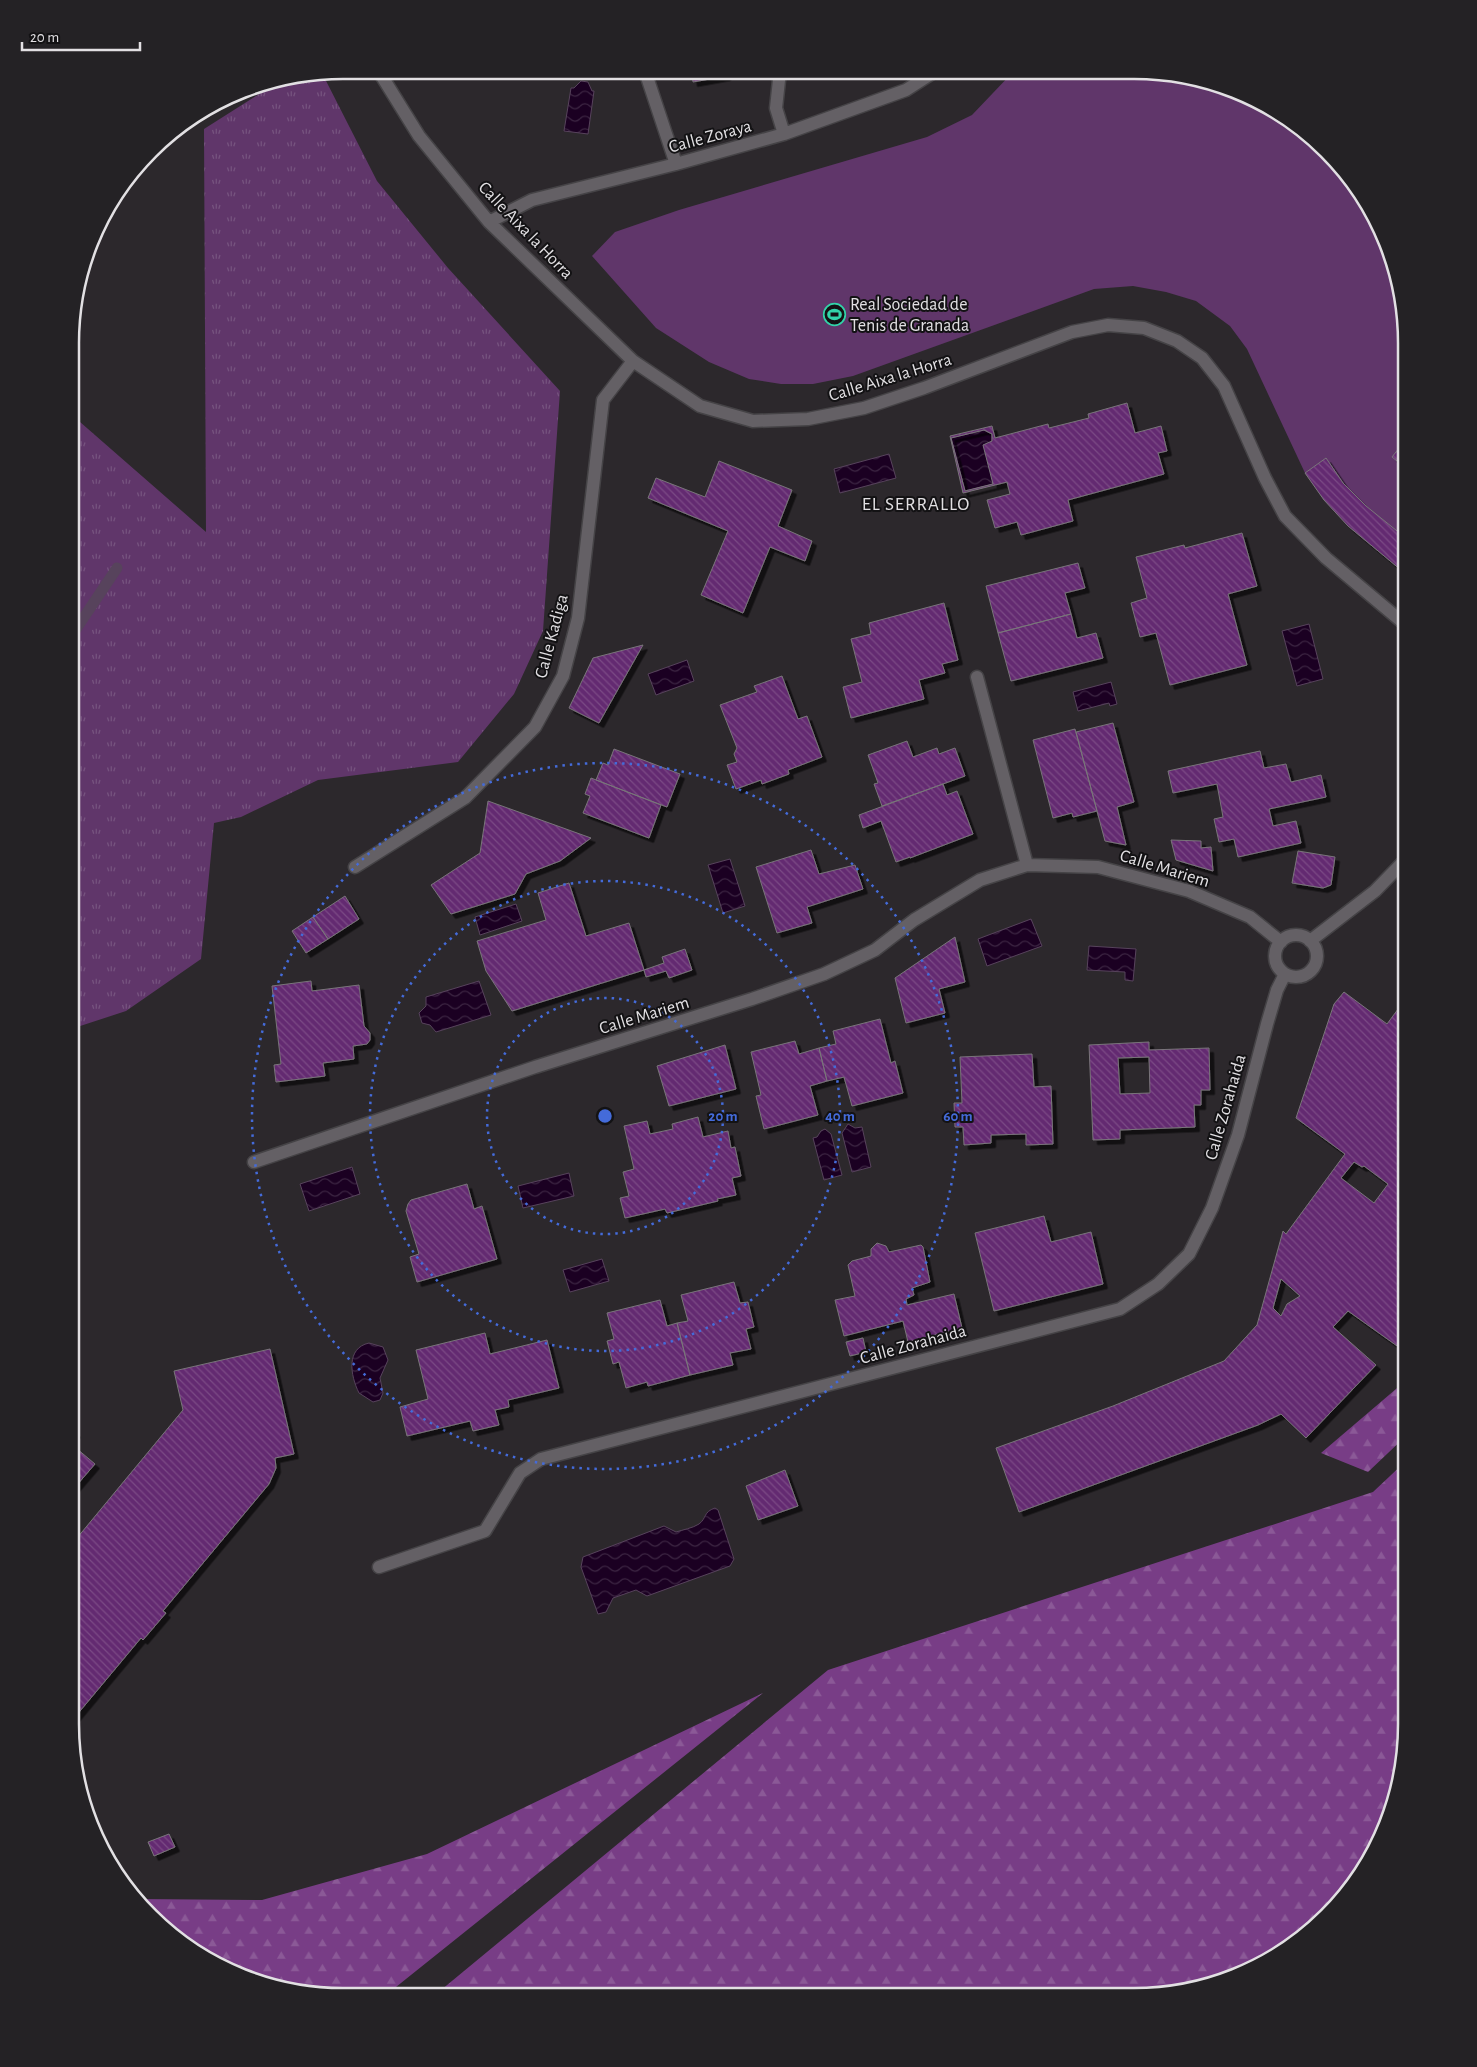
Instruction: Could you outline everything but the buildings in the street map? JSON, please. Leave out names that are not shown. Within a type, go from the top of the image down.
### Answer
[{"type":"street","name":"Calle Aixa la Horra","points":[[383,79],[418,136],[489,222],[634,361],[700,406],[753,421],[808,419],[864,408],[1072,332],[1108,325],[1144,328],[1176,340],[1202,358],[1224,386],[1265,478],[1285,516],[1326,558],[1398,618]]},
{"type":"street","points":[[648,79],[676,164]]},
{"type":"street","points":[[779,79],[776,108],[784,134]]},
{"type":"street","name":"Calle Zoraya","points":[[489,222],[532,200],[676,164],[784,134],[906,90],[923,79]]},
{"type":"street","name":"Calle Kadiga","points":[[355,868],[465,798],[535,727],[540,718],[563,676],[578,618],[603,400],[634,361]]},
{"type":"street","points":[[977,678],[1027,866]]},
{"type":"street","name":"Calle Mariem","points":[[254,1162],[535,1067],[752,999],[824,974],[875,950],[914,920],[980,880],[1027,866],[1098,867],[1189,891],[1250,917],[1281,942]]},
{"type":"street","points":[[1310,941],[1375,891],[1398,867]]},
{"type":"street","points":[[1299,935],[1310,941],[1317,952],[1315,966],[1305,975],[1298,977],[1285,974],[1276,962],[1275,955],[1281,942],[1286,938],[1299,935]]},
{"type":"street","name":"Calle Zorahaida","points":[[379,1567],[485,1531],[520,1473],[541,1459],[1120,1308],[1151,1289],[1189,1254],[1212,1208],[1238,1136],[1268,1024],[1285,974]]},
{"type":"green space","points":[[325,79],[377,181],[448,268],[560,391],[543,631],[514,694],[458,762],[318,780],[241,817],[214,823],[201,959],[126,1011],[79,1026],[79,421],[206,532],[204,129],[263,91],[291,84]]},
{"type":"green space","name":"Real Sociedad de Tenis de Granada","points":[[1006,79],[1152,79],[1203,88],[1251,106],[1295,133],[1321,156],[1354,196],[1371,226],[1384,258],[1393,291],[1398,325],[1398,567],[1324,500],[1305,473],[1247,349],[1230,326],[1196,301],[1166,292],[1133,286],[1094,289],[853,376],[813,384],[781,384],[749,379],[709,362],[656,328],[592,256],[615,232],[679,210],[927,137],[972,115]]},
{"type":"green space","points":[[1398,1387],[1398,1444],[1368,1472],[1321,1453]]},
{"type":"green space","points":[[1398,1468],[1398,1742],[1393,1776],[1384,1809],[1371,1841],[1344,1885],[1308,1923],[1266,1953],[1235,1968],[1203,1979],[1152,1988],[443,1988],[828,1670],[1373,1492]]},
{"type":"green space","points":[[763,1693],[395,1988],[325,1988],[291,1983],[258,1974],[226,1961],[196,1944],[169,1923],[145,1899],[262,1900],[427,1854]]},
{"type":"water","points":[[581,81],[588,82],[592,91],[594,91],[588,134],[564,131],[571,88],[574,88]]},
{"type":"water","points":[[984,430],[992,434],[992,441],[989,444],[993,484],[965,491],[951,438]]},
{"type":"water","points":[[889,454],[896,478],[840,493],[834,469]]},
{"type":"water","points":[[1309,624],[1323,679],[1297,686],[1282,631]]},
{"type":"water","points":[[687,660],[694,681],[656,695],[648,674]]},
{"type":"water","points":[[1111,682],[1117,704],[1110,706],[1109,703],[1078,711],[1073,692]]},
{"type":"water","points":[[730,859],[745,906],[723,913],[708,865]]},
{"type":"water","points":[[516,904],[522,921],[480,935],[475,917]]},
{"type":"water","points":[[1031,919],[1042,946],[987,966],[978,939]]},
{"type":"water","points":[[1089,946],[1136,949],[1133,981],[1125,980],[1125,972],[1087,970]]},
{"type":"water","points":[[479,981],[491,1015],[436,1032],[430,1025],[422,1023],[419,1013],[426,1006],[426,997]]},
{"type":"water","points":[[848,1124],[855,1128],[862,1127],[871,1167],[852,1172],[842,1133]]},
{"type":"water","points":[[825,1129],[831,1134],[842,1175],[824,1180],[813,1138],[817,1137]]},
{"type":"water","points":[[352,1167],[360,1194],[309,1211],[300,1184]]},
{"type":"water","points":[[569,1173],[574,1196],[523,1208],[518,1186]]},
{"type":"water","points":[[602,1259],[609,1281],[570,1292],[563,1270]]},
{"type":"water","points":[[369,1343],[383,1347],[388,1360],[380,1378],[383,1393],[380,1400],[373,1402],[359,1393],[352,1371],[353,1356],[356,1350]]},
{"type":"water","points":[[715,1508],[718,1510],[734,1559],[730,1566],[647,1596],[636,1590],[613,1598],[606,1612],[598,1614],[581,1567],[583,1557],[664,1526],[676,1532],[694,1527],[701,1522],[709,1511]]},
{"type":"waterway","points":[[79,625],[117,568]]},
{"type":"place","name":"Real Sociedad de Tenis de Granada","points":[[834,314]]},
{"type":"district","name":"EL SERRALLO","points":[[916,503]]}]
